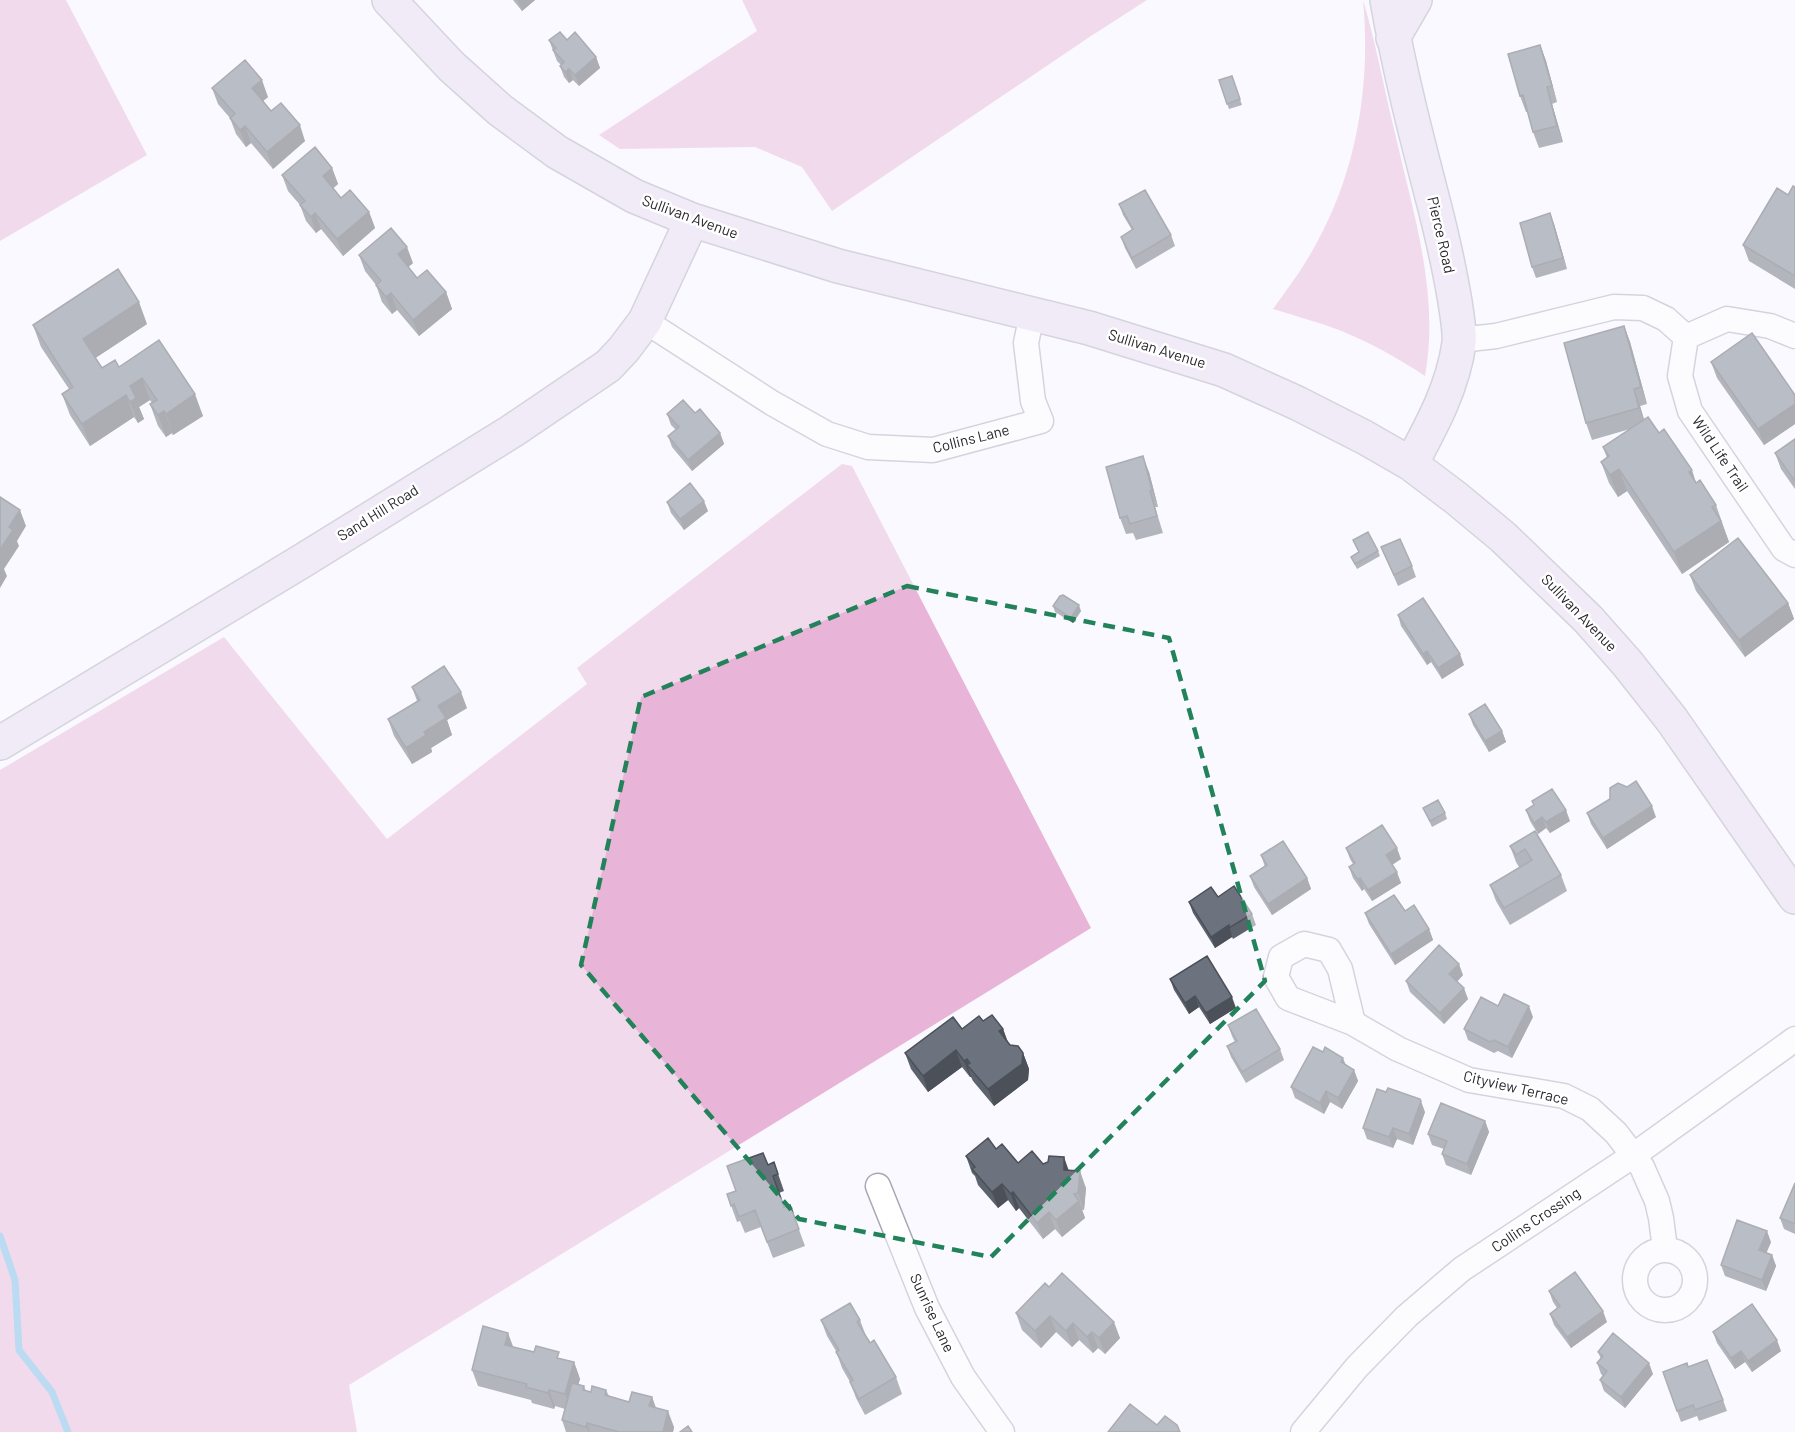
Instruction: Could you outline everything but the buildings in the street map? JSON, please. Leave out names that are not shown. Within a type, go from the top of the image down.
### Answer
[{"type":"main road","name":"Sullivan Avenue","points":[[389,0],[451,66],[500,110],[557,152],[634,196],[692,220],[838,266],[1089,328],[1224,370],[1307,408],[1411,464],[1503,537],[1588,619],[1628,663],[1672,720],[1795,897]]},
{"type":"main road","name":"Pierce Road","points":[[1387,0],[1393,38],[1447,256],[1460,340],[1443,403],[1411,464]]},
{"type":"main road","points":[[1393,38],[1415,0]]},
{"type":"main road","name":"Sand Hill Road","points":[[0,743],[302,561],[521,425],[608,366],[645,321],[692,220]]},
{"type":"street","points":[[1460,340],[1496,336],[1614,307],[1643,308],[1666,319],[1686,338],[1727,319],[1770,326],[1795,336]]},
{"type":"street","name":"Collins Lane","points":[[645,321],[772,403],[827,434],[868,447],[933,450],[1041,421],[1033,401],[1026,343],[1032,314]]},
{"type":"street","name":"Wild Life Trail","points":[[1686,338],[1680,376],[1690,411],[1784,549],[1795,555]]},
{"type":"street","name":"Cityview Terrace","points":[[1353,1023],[1398,1049],[1469,1080],[1564,1096],[1590,1109],[1616,1133],[1634,1155],[1649,1180],[1661,1218],[1665,1249]]},
{"type":"street","name":"Collins Crossing","points":[[1303,1432],[1365,1359],[1407,1316],[1454,1276],[1634,1155],[1795,1039]]},
{"type":"street","name":"Sunrise Lane","points":[[878,1186],[927,1308],[963,1377],[1002,1432]]},
{"type":"highlighted area","points":[[907,586],[1169,638],[1265,981],[991,1257],[799,1219],[581,965],[641,697]]},
{"type":"shaded area","points":[[0,0],[66,0],[147,155],[0,241]]},
{"type":"shaded area","points":[[742,0],[1147,0],[832,211],[802,167],[755,147],[620,149],[599,135],[757,31]]},
{"type":"shaded area","points":[[1363,0],[1416,223],[1427,284],[1429,345],[1425,376],[1350,335],[1273,309],[1316,244],[1342,187],[1351,157],[1358,126],[1365,63]]},
{"type":"shaded area","points":[[842,464],[852,466],[1091,928],[349,1385],[357,1432],[0,1432],[0,770],[224,637],[387,839],[587,684],[577,668]]},
{"type":"waterway","points":[[0,1236],[15,1280],[19,1350],[52,1392],[68,1432]]}]
